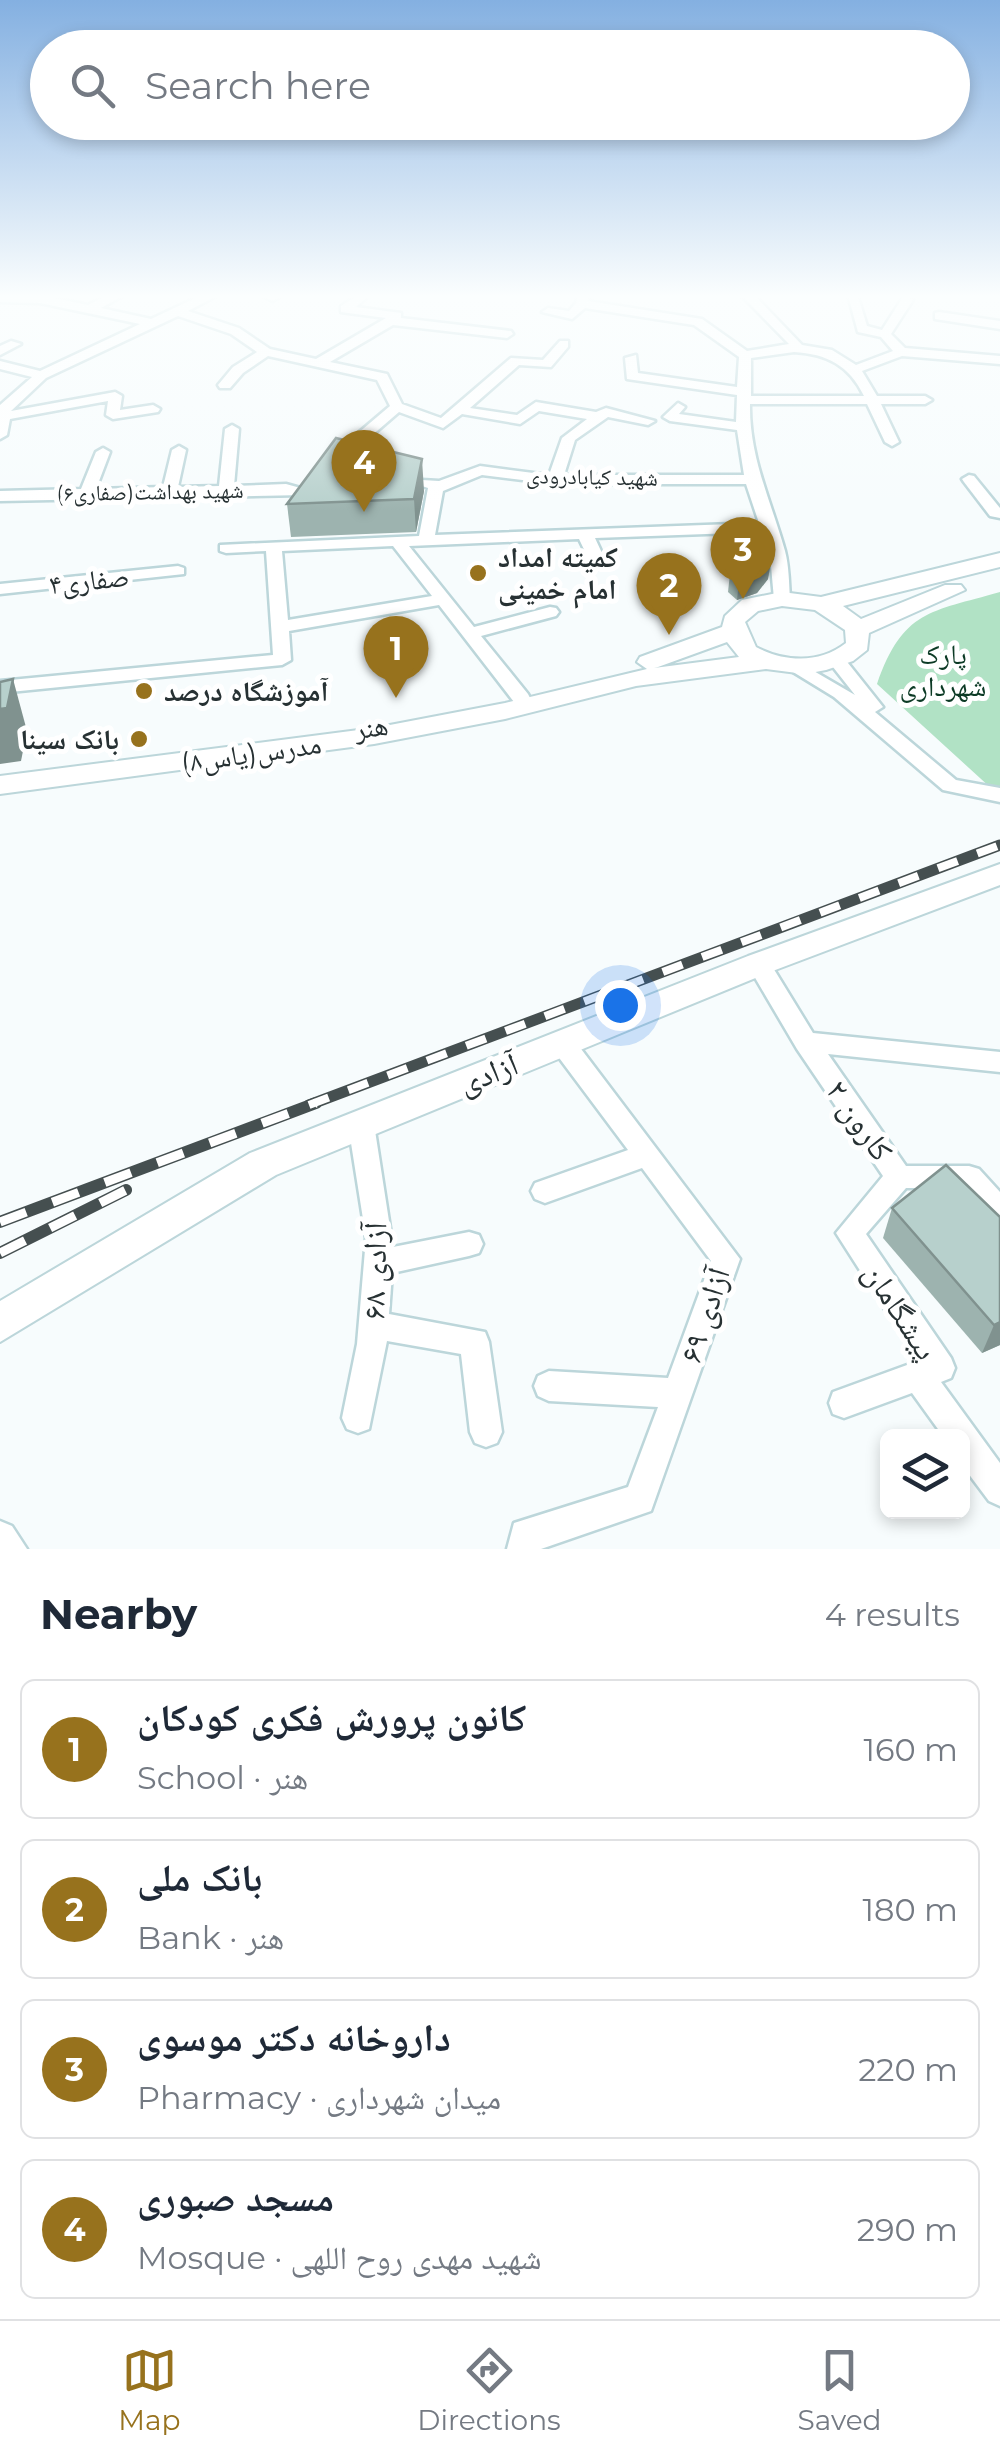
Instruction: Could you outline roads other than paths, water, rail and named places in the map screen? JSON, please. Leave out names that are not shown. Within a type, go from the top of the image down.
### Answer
[{"type":"main road","points":[[857,628],[858,645],[838,662],[782,664],[740,645],[732,632],[739,612],[782,598],[822,604],[1000,560]]},
{"type":"main road","points":[[857,628],[928,598],[1000,576]]},
{"type":"main road","points":[[822,604],[857,628]]},
{"type":"main road","name":"هنر","points":[[0,782],[366,728],[521,698],[609,674],[732,632]]},
{"type":"main road","name":"مدرس(یاس۸)","points":[[0,782],[420,728],[682,670],[782,664]]},
{"type":"main road","name":"آزادی","points":[[0,1323],[263,1164],[759,964],[1000,874]]},
{"type":"street","points":[[5,366],[41,375]]},
{"type":"street","points":[[0,435],[14,396],[59,366]]},
{"type":"street","points":[[225,386],[244,366]]},
{"type":"street","points":[[338,366],[382,377],[397,407],[444,424],[510,366]]},
{"type":"street","points":[[631,366],[632,376],[742,396],[925,400]]},
{"type":"street","points":[[744,366],[743,427],[752,479],[778,555],[782,598]]},
{"type":"street","points":[[848,366],[866,385],[869,401],[892,442]]},
{"type":"street","points":[[854,370],[864,366]]},
{"type":"street","points":[[4,416],[116,396],[113,415],[153,410]]},
{"type":"street","points":[[460,410],[520,420],[536,406],[599,417]]},
{"type":"street","points":[[292,514],[316,477],[397,407]]},
{"type":"street","points":[[678,408],[670,417],[743,427]]},
{"type":"street","points":[[554,480],[569,438],[606,412],[648,421]]},
{"type":"street","points":[[226,490],[232,429]]},
{"type":"street","points":[[169,492],[179,450]]},
{"type":"street","points":[[88,494],[104,452]]},
{"type":"street","name":"شهید بهداشت(صفاری۶)","points":[[0,496],[286,488],[350,465]]},
{"type":"street","name":"شهید کیابادرودی","points":[[436,488],[480,470],[554,480],[752,479]]},
{"type":"street","points":[[402,477],[436,488],[426,540]]},
{"type":"street","points":[[970,478],[995,513],[1000,512]]},
{"type":"street","points":[[226,548],[278,538],[397,541],[767,527]]},
{"type":"street","points":[[585,534],[599,564]]},
{"type":"street","points":[[0,688],[282,660],[278,538]]},
{"type":"street","points":[[397,541],[521,698]]},
{"type":"street","name":"صفاری۴","points":[[0,590],[178,571]]},
{"type":"street","points":[[280,627],[444,600]]},
{"type":"street","points":[[470,633],[550,612]]},
{"type":"street","points":[[838,662],[897,736]]},
{"type":"street","points":[[782,664],[840,693],[897,736],[950,785],[993,795]]},
{"type":"street","name":"کارون ۲","points":[[759,964],[806,1042],[899,1176],[969,1176],[1000,1211]]},
{"type":"street","points":[[806,1042],[1000,1062]]},
{"type":"street","name":"آزادی ۶۹","points":[[524,1549],[526,1535],[640,1500],[726,1258],[562,1044]]},
{"type":"street","name":"آزادی ۶۸","points":[[358,1418],[374,1325],[380,1238],[361,1124]]},
{"type":"street","points":[[545,1191],[647,1155]]},
{"type":"street","name":"پیشگامان","points":[[844,1403],[940,1368],[850,1233],[899,1176]]},
{"type":"street","points":[[378,1263],[469,1244]]},
{"type":"street","points":[[374,1325],[474,1342],[486,1432]]},
{"type":"street","points":[[918,1376],[956,1429]]},
{"type":"street","points":[[548,1386],[678,1393]]},
{"type":"street","points":[[970,1448],[1000,1490]]},
{"type":"street","points":[[0,1538],[10,1549]]},
{"type":"railway","points":[[309,1105],[1000,845]]},
{"type":"railway","points":[[0,1222],[316,1103]]},
{"type":"railway","points":[[0,1253],[126,1190]]},
{"type":"place","name":"مسجد صبوری","points":[[364,512]]},
{"type":"place","name":"کمیته امداد امام خمینی","points":[[478,573]]},
{"type":"place","name":"داروخانه دکتر موسوی","points":[[743,599]]},
{"type":"place","name":"بانک ملی","points":[[669,635]]},
{"type":"place","name":"آموزشگاه درصد","points":[[144,691]]},
{"type":"place","name":"کانون پرورش فکری کودکان","points":[[396,698]]},
{"type":"place","name":"بانک سینا","points":[[139,739]]},
{"type":"park label","name":"پارک شهرداری","points":[[943,670]]}]
